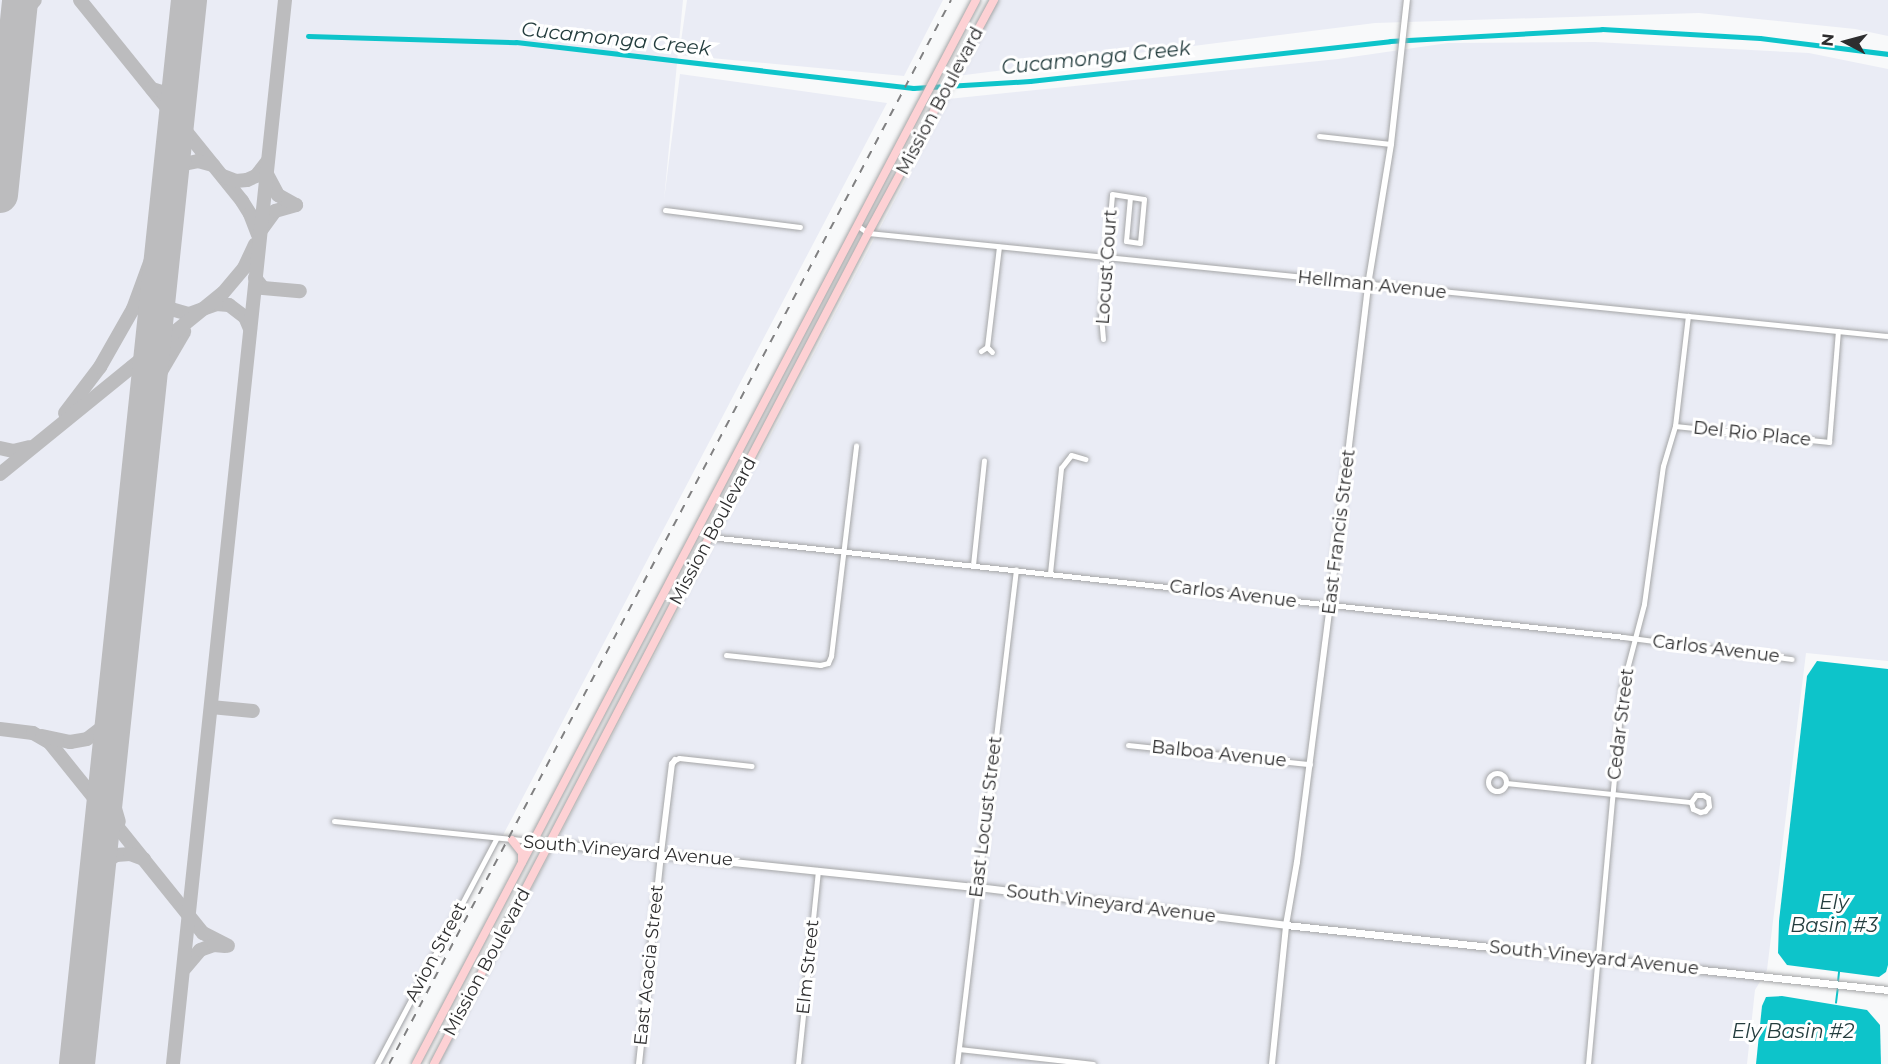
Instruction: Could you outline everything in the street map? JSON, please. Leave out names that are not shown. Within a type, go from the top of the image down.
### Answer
[{"type":"main road","name":"Mission Boulevard","points":[[416,1064],[976,0]]},
{"type":"main road","name":"Mission Boulevard","points":[[434,1064],[868,233],[994,0]]},
{"type":"main road","points":[[512,840],[522,855],[521,864]]},
{"type":"main road","name":"South Vineyard Avenue","points":[[549,843],[977,887],[1286,925],[1888,990]]},
{"type":"street","name":"East Francis Street","points":[[1272,1064],[1286,925],[1310,764],[1368,285],[1392,144],[1407,0]]},
{"type":"street","points":[[1319,136],[1392,144]]},
{"type":"street","name":"Locust Court","points":[[1103,339],[1101,318],[1112,195],[1130,197]]},
{"type":"street","points":[[1130,197],[1144,199],[1140,243],[1126,241],[1130,197]]},
{"type":"street","points":[[665,210],[800,228]]},
{"type":"street","name":"Hellman Avenue","points":[[858,226],[868,233],[999,247],[1888,336]]},
{"type":"street","points":[[981,351],[987,346],[999,247]]},
{"type":"street","name":"Cedar Street","points":[[1588,1064],[1622,688],[1648,582],[1663,466],[1676,426],[1688,316]]},
{"type":"street","name":"Del Rio Place","points":[[1676,426],[1829,442],[1838,331]]},
{"type":"street","points":[[987,346],[992,352]]},
{"type":"street","points":[[726,656],[820,666],[828,663],[831,656],[856,445]]},
{"type":"street","points":[[1050,573],[1061,468],[1071,455],[1085,459]]},
{"type":"street","points":[[972,565],[984,461]]},
{"type":"street","name":"Carlos Avenue","points":[[710,537],[1050,573],[1792,659]]},
{"type":"street","name":"East Locust Street","points":[[957,1064],[1016,570]]},
{"type":"street","name":"Balboa Avenue","points":[[1128,745],[1310,764]]},
{"type":"street","points":[[675,760],[679,758],[752,766]]},
{"type":"street","name":"East Acacia Street","points":[[639,1064],[661,853],[672,764],[675,760]]},
{"type":"street","points":[[1506,783],[1691,802]]},
{"type":"street","name":"South Vineyard Avenue","points":[[334,821],[549,843]]},
{"type":"street","name":"Avion Street","points":[[377,1064],[496,839]]},
{"type":"street","name":"Elm Street","points":[[798,1064],[818,870]]},
{"type":"street","points":[[958,1050],[1093,1064]]},
{"type":"shaded area","points":[[0,0],[683,0],[664,200],[680,74],[887,103],[383,1064],[0,1064]]},
{"type":"shaded area","points":[[687,0],[943,0],[904,76],[679,55]]},
{"type":"shaded area","points":[[998,0],[1888,0],[1888,36],[1855,29],[1699,13],[1375,23],[957,76]]},
{"type":"shaded area","points":[[1595,42],[1809,53],[1888,69],[1888,661],[1806,653],[1767,970],[1755,990],[1747,1064],[439,1064],[948,99],[1338,59],[1448,43]]},
{"type":"water","name":"Ely Basin #3","points":[[1817,661],[1888,669],[1888,965],[1886,972],[1879,977],[1787,965],[1778,953],[1779,921],[1807,676]]},
{"type":"water","name":"Ely Basin #2","points":[[1782,996],[1867,1010],[1880,1025],[1881,1064],[1756,1064],[1762,1006],[1766,997]]},
{"type":"waterway","name":"Cucamonga Creek","points":[[308,36],[516,42],[913,88],[1030,81],[1390,41],[1602,29],[1760,38],[1888,54]]},
{"type":"waterway","points":[[1838,982],[1839,972]]},
{"type":"waterway","points":[[1836,1003],[1838,986]]},
{"type":"taxiway","points":[[11,0],[15,10],[17,28]]},
{"type":"taxiway","points":[[17,30],[26,10],[35,0]]},
{"type":"taxiway","points":[[80,0],[242,201],[258,235]]},
{"type":"taxiway","points":[[183,0],[187,18]]},
{"type":"taxiway","points":[[173,1064],[285,0]]},
{"type":"taxiway","points":[[152,89],[162,92],[174,89],[181,69]]},
{"type":"taxiway","points":[[179,90],[185,125]]},
{"type":"taxiway","points":[[0,143],[7,123]]},
{"type":"taxiway","points":[[169,185],[175,172],[184,164],[198,161],[213,165]]},
{"type":"taxiway","points":[[223,176],[236,181],[247,180],[256,176],[267,162]]},
{"type":"taxiway","points":[[262,229],[275,211],[296,205],[278,195],[267,174]]},
{"type":"taxiway","points":[[65,413],[100,367],[133,309],[155,249],[169,189]]},
{"type":"taxiway","points":[[0,474],[223,293],[244,268],[255,244]]},
{"type":"taxiway","points":[[255,278],[263,288],[300,291]]},
{"type":"taxiway","points":[[159,282],[162,297],[171,309],[189,314],[216,304],[229,305],[245,317],[250,329]]},
{"type":"taxiway","points":[[144,426],[156,380],[184,332]]},
{"type":"taxiway","points":[[132,367],[143,367],[149,380]]},
{"type":"taxiway","points":[[0,448],[13,451],[30,447]]},
{"type":"taxiway","points":[[42,736],[70,742],[87,739],[103,727],[115,705]]},
{"type":"taxiway","points":[[211,707],[253,711]]},
{"type":"taxiway","points":[[0,729],[33,733],[50,743],[203,933],[228,946]]},
{"type":"taxiway","points":[[108,766],[110,791],[119,822]]},
{"type":"taxiway","points":[[97,876],[105,862],[116,855],[130,854],[144,859]]},
{"type":"taxiway","points":[[185,968],[200,950],[214,945],[225,946]]},
{"type":"runway","points":[[0,195],[20,0]]},
{"type":"runway","points":[[77,1064],[189,0]]},
{"type":"railway","points":[[389,1064],[951,0]]}]
